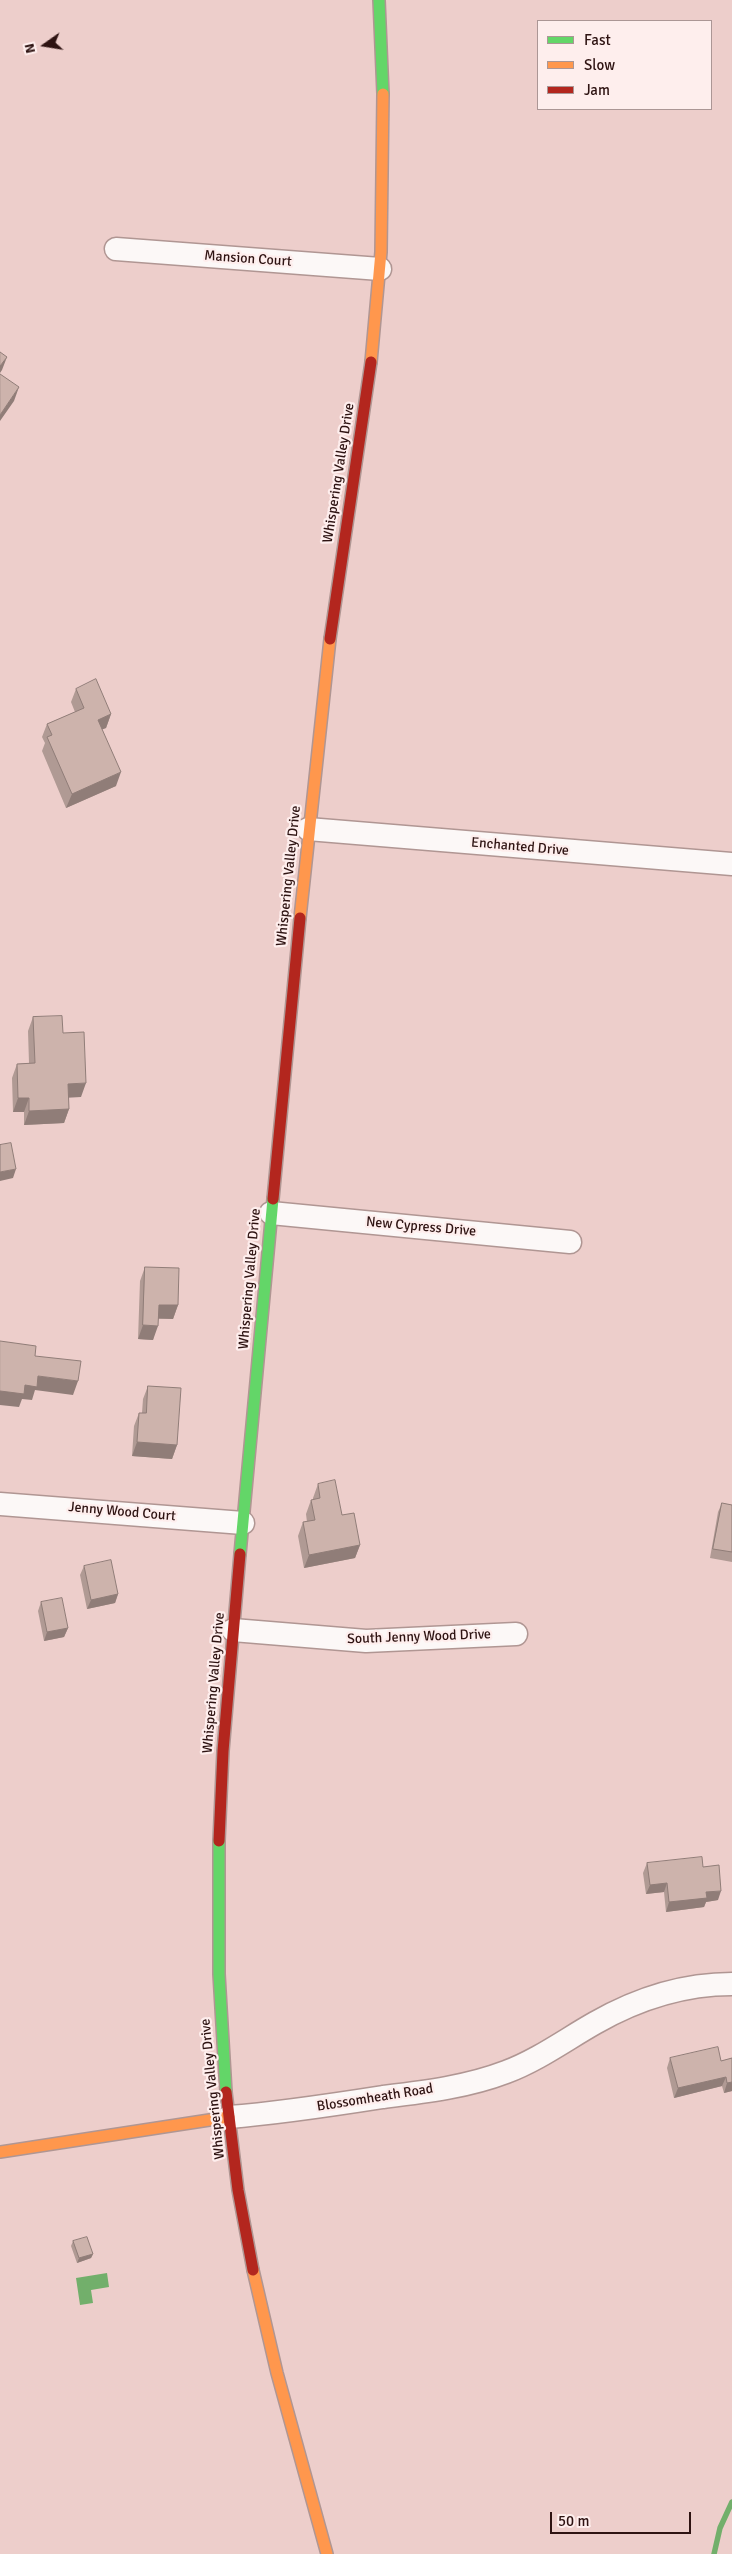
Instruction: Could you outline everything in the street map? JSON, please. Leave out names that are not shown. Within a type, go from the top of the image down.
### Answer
[{"type":"street","name":"Whispering Valley Drive","points":[[327,2554],[253,2264],[239,2194],[229,2117],[218,1988],[218,1816],[271,1213],[308,829],[331,622],[365,403],[380,268],[385,133],[379,0]]},
{"type":"street","name":"Mansion Court","points":[[116,249],[380,268]]},
{"type":"street","name":"Enchanted Drive","points":[[308,829],[732,864]]},
{"type":"street","name":"New Cypress Drive","points":[[271,1213],[570,1242]]},
{"type":"street","name":"Jenny Wood Court","points":[[0,1504],[243,1523]]},
{"type":"street","name":"South Jenny Wood Drive","points":[[233,1630],[366,1641],[516,1634]]},
{"type":"street","name":"Blossomheath Road","points":[[0,2152],[229,2117],[278,2113],[413,2093],[479,2080],[529,2062],[630,2005],[662,1994],[701,1986],[732,1984]]},
{"type":"shaded area","points":[[107,2273],[109,2287],[91,2290],[93,2303],[80,2305],[76,2278]]},
{"type":"building","points":[[0,352],[7,357],[0,366]]},
{"type":"building","points":[[0,374],[19,387],[0,415]]},
{"type":"building","points":[[96,679],[111,714],[98,720],[121,772],[72,794],[47,737],[52,735],[47,724],[84,708],[76,689]]},
{"type":"building","points":[[62,1016],[63,1033],[84,1032],[86,1083],[68,1084],[69,1109],[29,1111],[29,1098],[18,1098],[17,1064],[35,1063],[33,1017]]},
{"type":"building","points":[[11,1143],[16,1169],[0,1172],[0,1145]]},
{"type":"building","points":[[145,1267],[179,1268],[178,1305],[159,1305],[158,1326],[143,1325]]},
{"type":"building","points":[[0,1341],[36,1346],[35,1356],[81,1361],[78,1381],[38,1376],[37,1387],[25,1385],[24,1394],[0,1391]]},
{"type":"building","points":[[148,1386],[181,1388],[177,1445],[137,1442],[139,1413],[146,1413]]},
{"type":"building","points":[[335,1480],[342,1515],[354,1513],[360,1545],[309,1555],[303,1522],[315,1520],[311,1500],[320,1498],[318,1484]]},
{"type":"building","points":[[722,1503],[732,1505],[732,1552],[713,1549]]},
{"type":"building","points":[[111,1560],[118,1594],[91,1600],[84,1566]]},
{"type":"building","points":[[62,1598],[68,1628],[47,1632],[41,1602]]},
{"type":"building","points":[[702,1857],[703,1867],[719,1865],[721,1891],[706,1892],[707,1898],[669,1902],[667,1883],[650,1885],[647,1863]]},
{"type":"building","points":[[718,2047],[721,2061],[732,2058],[732,2082],[727,2083],[726,2077],[678,2088],[670,2058]]},
{"type":"building","points":[[87,2237],[93,2254],[79,2258],[73,2241]]},
{"type":"waterway","points":[[714,2554],[720,2528],[732,2502]]},
{"type":"traffic: fast","points":[[379,0],[383,94]]},
{"type":"traffic: fast","points":[[240,1554],[273,1199]]},
{"type":"traffic: fast","points":[[219,1841],[219,1974],[226,2092]]},
{"type":"traffic: slow","points":[[371,362],[381,252],[383,94]]},
{"type":"traffic: slow","points":[[300,918],[330,639]]},
{"type":"traffic: slow","points":[[0,2152],[229,2117]]},
{"type":"traffic: slow","points":[[253,2270],[277,2373],[327,2554]]},
{"type":"traffic: jam","points":[[330,639],[371,362]]},
{"type":"traffic: jam","points":[[273,1199],[300,918]]},
{"type":"traffic: jam","points":[[219,1841],[223,1751],[240,1554]]},
{"type":"traffic: jam","points":[[226,2092],[238,2190],[253,2270]]}]
